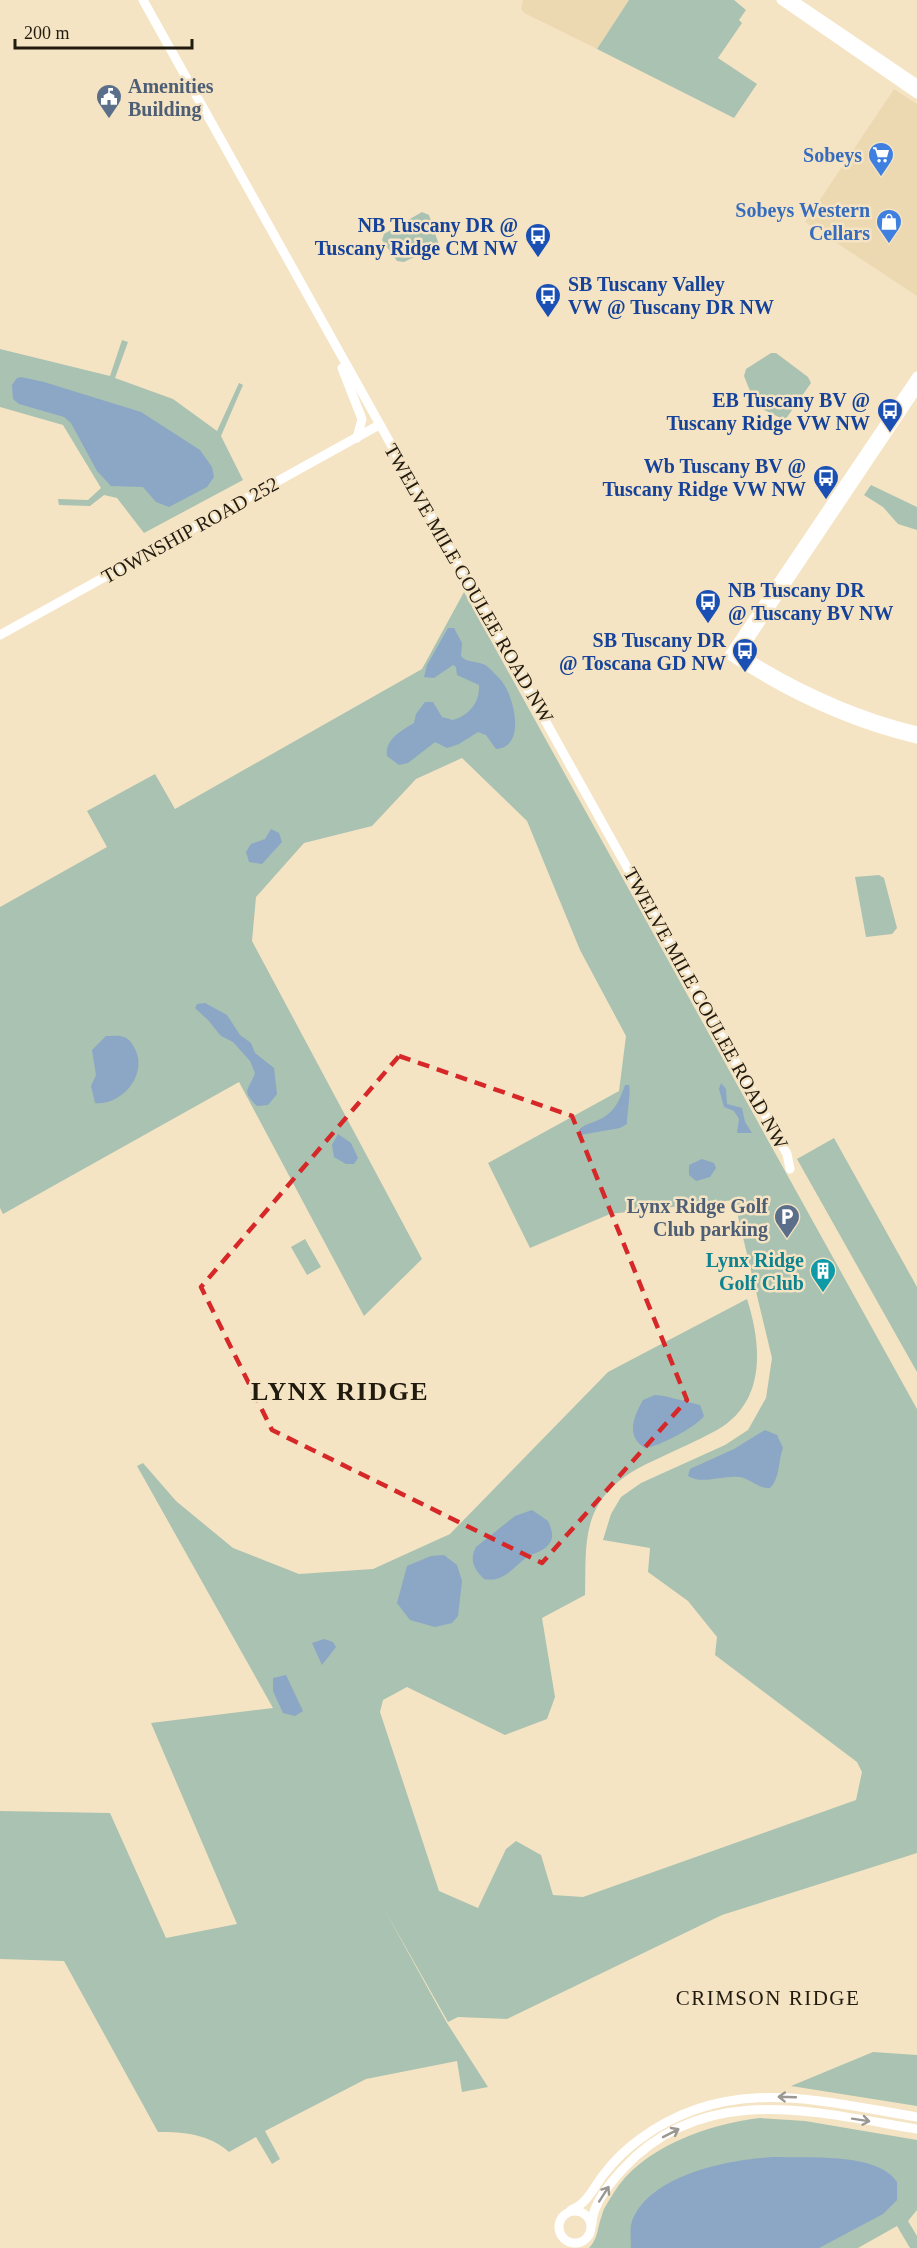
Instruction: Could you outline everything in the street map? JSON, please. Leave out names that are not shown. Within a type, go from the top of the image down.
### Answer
[{"type":"street","name":"TWELVE MILE COULEE ROAD NW","points":[[142,0],[686,971],[787,1154],[790,1169]]},
{"type":"street","points":[[781,0],[917,94]]},
{"type":"street","points":[[793,0],[917,84]]},
{"type":"street","points":[[327,333],[363,419],[357,438]]},
{"type":"street","points":[[735,654],[917,376]]},
{"type":"street","points":[[735,654],[917,390]]},
{"type":"street","name":"TOWNSHIP ROAD 252","points":[[0,635],[379,425]]},
{"type":"street","points":[[735,654],[828,702],[917,731]]},
{"type":"street","points":[[735,654],[784,688],[828,708],[917,739]]},
{"type":"street","points":[[763,2096],[764,2108]]},
{"type":"street","points":[[917,2117],[800,2097],[763,2096],[702,2107],[654,2129],[627,2149],[602,2176],[584,2203],[562,2216],[558,2226],[561,2236],[568,2242],[578,2243],[585,2240],[596,2208],[614,2180],[637,2156],[661,2139],[714,2116],[764,2108],[792,2109],[917,2129]]},
{"type":"street","points":[[571,2210],[582,2212],[592,2224]]},
{"type":"highlighted area","points":[[399,1056],[572,1116],[687,1400],[542,1563],[272,1430],[201,1287]]},
{"type":"shaded area","points":[[523,0],[629,0],[597,49],[524,13],[521,9]]},
{"type":"shaded area","points":[[894,89],[917,104],[917,296],[805,222]]},
{"type":"green space","points":[[629,0],[734,0],[746,10],[739,20],[742,23],[718,58],[757,84],[734,118],[597,49]]},
{"type":"green space","points":[[422,212],[429,215],[439,245],[404,262],[397,261],[382,240],[384,234]]},
{"type":"green space","points":[[122,340],[128,342],[115,378],[173,399],[217,431],[239,383],[243,385],[221,436],[243,480],[144,533],[117,498],[104,495],[90,506],[59,505],[58,499],[88,500],[101,488],[63,425],[0,407],[0,349],[110,376]]},
{"type":"green space","points":[[771,353],[776,353],[808,377],[811,383],[785,420],[756,406],[744,376],[746,369]]},
{"type":"green space","points":[[871,485],[917,507],[917,530],[898,524],[883,507],[864,495]]},
{"type":"green space","points":[[464,592],[917,1409],[917,1853],[722,1915],[507,2019],[458,2017],[448,2022],[383,1907],[447,2023],[488,2087],[462,2092],[457,2061],[366,2079],[265,2131],[280,2159],[272,2164],[256,2137],[229,2152],[213,2141],[196,2135],[158,2132],[64,1961],[0,1959],[0,1811],[110,1813],[166,1938],[237,1924],[151,1723],[273,1708],[137,1466],[143,1463],[176,1501],[233,1548],[299,1574],[373,1569],[450,1534],[608,1372],[747,1299],[756,1335],[757,1354],[752,1389],[744,1404],[733,1418],[717,1430],[638,1468],[621,1479],[607,1493],[596,1509],[589,1529],[585,1595],[542,1618],[555,1697],[547,1719],[505,1735],[407,1687],[383,1700],[380,1712],[439,1891],[478,1908],[506,1849],[516,1841],[541,1855],[553,1895],[583,1897],[856,1800],[862,1772],[857,1762],[715,1655],[717,1637],[688,1601],[648,1572],[650,1548],[603,1540],[611,1514],[621,1497],[641,1483],[725,1445],[748,1430],[766,1398],[772,1358],[734,1200],[610,1214],[530,1248],[488,1163],[619,1091],[626,1036],[580,950],[527,821],[462,758],[416,779],[372,826],[304,843],[256,897],[252,941],[422,1259],[364,1316],[239,1082],[3,1214],[0,1208],[0,907],[107,847],[87,811],[155,774],[175,809],[422,669]]},
{"type":"green space","points":[[879,875],[884,878],[897,928],[892,934],[866,937],[855,877]]},
{"type":"green space","points":[[834,1138],[917,1287],[917,1372],[797,1159]]},
{"type":"green space","points":[[305,1239],[321,1267],[307,1275],[291,1247]]},
{"type":"green space","points":[[873,2052],[917,2055],[917,2106],[791,2086]]},
{"type":"green space","points":[[760,2118],[805,2121],[917,2140],[917,2210],[908,2221],[917,2236],[917,2248],[910,2248],[897,2226],[858,2248],[589,2248],[596,2236],[603,2212],[613,2194],[625,2177],[641,2163],[658,2151],[698,2132]]},
{"type":"water","points":[[21,377],[141,412],[200,450],[212,467],[214,477],[207,487],[169,507],[156,502],[143,487],[111,486],[97,471],[71,423],[64,417],[19,404],[13,399],[12,385],[17,378]]},
{"type":"water","points":[[448,628],[454,628],[462,643],[461,656],[483,664],[503,683],[512,703],[514,733],[511,741],[496,749],[486,735],[478,732],[459,744],[447,748],[435,742],[408,763],[399,765],[387,756],[391,740],[414,723],[416,714],[425,702],[433,702],[442,717],[453,720],[469,711],[478,697],[479,685],[457,675],[456,667],[453,665],[434,678],[424,677],[427,665]]},
{"type":"water","points":[[271,829],[279,833],[282,842],[262,864],[249,862],[246,852],[251,844],[265,839]]},
{"type":"water","points":[[205,1003],[227,1015],[240,1035],[251,1043],[255,1053],[274,1068],[277,1094],[268,1105],[257,1106],[247,1093],[255,1073],[250,1061],[233,1042],[221,1036],[195,1008],[197,1004]]},
{"type":"water","points":[[106,1036],[122,1036],[130,1041],[136,1051],[138,1071],[129,1088],[122,1095],[104,1103],[95,1103],[91,1086],[96,1075],[92,1050]]},
{"type":"water","points":[[721,1083],[726,1089],[727,1104],[742,1108],[745,1122],[752,1133],[737,1133],[739,1119],[734,1111],[724,1107],[719,1089]]},
{"type":"water","points":[[625,1085],[629,1085],[627,1124],[620,1128],[580,1135],[579,1130],[582,1127],[612,1111]]},
{"type":"water","points":[[338,1134],[351,1143],[358,1158],[354,1164],[346,1164],[334,1157],[332,1145]]},
{"type":"water","points":[[702,1159],[714,1163],[716,1168],[710,1177],[696,1181],[689,1175],[689,1165]]},
{"type":"water","points":[[655,1395],[700,1405],[704,1416],[676,1436],[645,1448],[635,1438],[634,1419],[643,1400]]},
{"type":"water","points":[[765,1430],[777,1435],[783,1448],[777,1475],[770,1488],[739,1477],[700,1480],[688,1476],[690,1469],[734,1449]]},
{"type":"water","points":[[532,1510],[548,1521],[552,1535],[549,1544],[503,1576],[491,1580],[484,1579],[474,1564],[473,1556],[476,1547],[515,1516]]},
{"type":"water","points":[[444,1555],[457,1565],[462,1581],[458,1616],[452,1623],[435,1627],[410,1620],[397,1603],[407,1566],[431,1556]]},
{"type":"water","points":[[324,1639],[333,1642],[336,1647],[322,1665],[312,1643]]},
{"type":"water","points":[[286,1675],[303,1711],[295,1716],[283,1713],[273,1691],[273,1678]]},
{"type":"water","points":[[778,2157],[843,2159],[875,2166],[888,2173],[897,2182],[897,2200],[883,2214],[819,2248],[631,2248],[631,2225],[640,2207],[654,2193],[672,2181],[716,2166]]},
{"type":"place","name":"Amenities Building","points":[[109,120]]},
{"type":"place","name":"Sobeys","points":[[881,178]]},
{"type":"place","name":"Sobeys Western Cellars","points":[[889,245]]},
{"type":"place","name":"NB Tuscany DR @ Tuscany Ridge CM NW","points":[[538,259]]},
{"type":"place","name":"SB Tuscany Valley VW @ Tuscany DR NW","points":[[548,319]]},
{"type":"place","name":"EB Tuscany BV @ Tuscany Ridge VW NW","points":[[890,434]]},
{"type":"place","name":"Wb Tuscany BV @ Tuscany Ridge VW NW","points":[[826,501]]},
{"type":"place","name":"NB Tuscany DR @ Tuscany BV NW","points":[[708,625]]},
{"type":"place","name":"SB Tuscany DR @ Toscana GD NW","points":[[745,674]]},
{"type":"place","name":"Lynx Ridge Golf Club parking","points":[[787,1240]]},
{"type":"place","name":"Lynx Ridge Golf Club","points":[[823,1294]]},
{"type":"district","name":"LYNX RIDGE","points":[[340,1391]]},
{"type":"district","name":"CRIMSON RIDGE","points":[[768,1998]]}]
